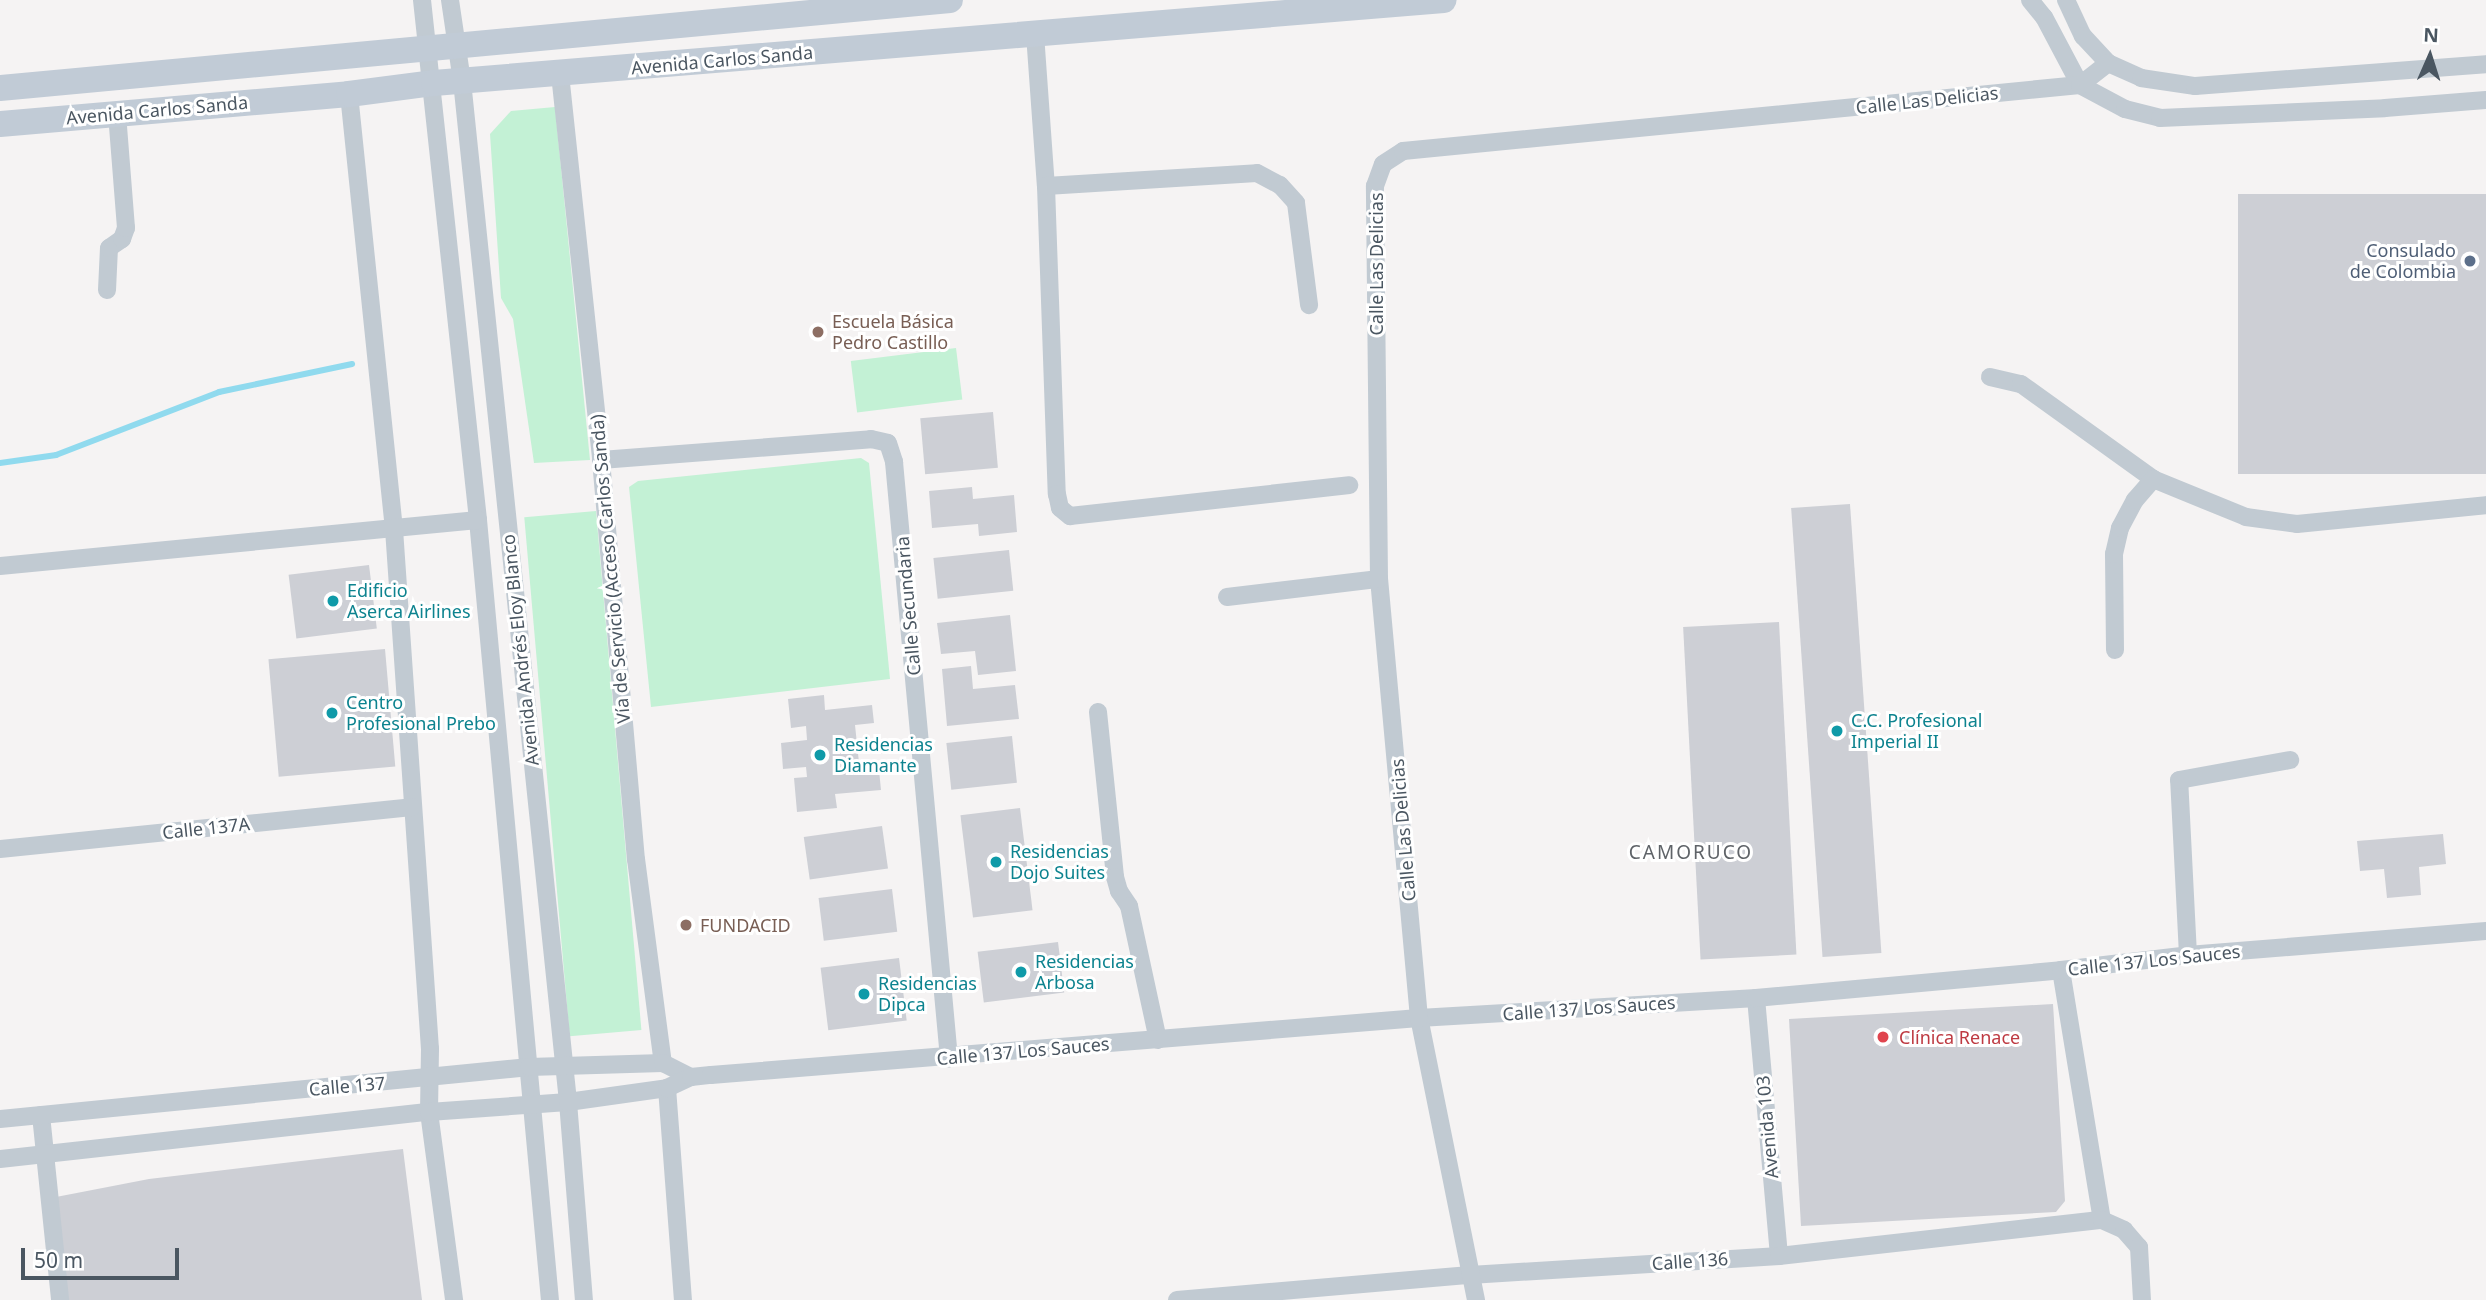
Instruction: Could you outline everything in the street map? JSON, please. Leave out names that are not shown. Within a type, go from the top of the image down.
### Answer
[{"type":"street","name":"Avenida Andrés Eloy Blanco","points":[[422,0],[443,49],[462,81],[568,1102],[584,1300]]},
{"type":"street","name":"Avenida Andrés Eloy Blanco","points":[[450,0],[443,49],[433,83],[478,520],[550,1300]]},
{"type":"street","name":"Avenida Carlos Sanda","points":[[0,88],[950,0]]},
{"type":"street","name":"Avenida Carlos Sanda","points":[[0,124],[349,94],[433,83],[1444,0]]},
{"type":"street","points":[[2030,0],[2044,18],[2080,85],[2125,110],[2160,118],[2385,108],[2486,100]]},
{"type":"street","points":[[2066,0],[2084,36],[2108,63],[2141,78],[2195,86],[2486,64]]},
{"type":"street","points":[[1035,34],[1046,186],[1057,494],[1060,508],[1070,516],[1349,485]]},
{"type":"street","points":[[2080,85],[2108,63]]},
{"type":"street","name":"Vía de Servicio (Acceso Carlos Sanda)","points":[[560,74],[601,460],[636,859],[663,1063]]},
{"type":"street","name":"Calle Las Delicias","points":[[1476,1300],[1419,1018],[1379,579],[1375,186],[1383,164],[1403,151],[2080,85]]},
{"type":"street","points":[[349,94],[394,528],[430,1049],[429,1112],[454,1300]]},
{"type":"street","points":[[107,290],[109,248],[122,239],[126,228],[117,114]]},
{"type":"street","points":[[1046,186],[1257,173],[1280,185],[1296,203],[1309,305]]},
{"type":"street","points":[[1990,377],[2021,384],[2153,479],[2246,517],[2297,524],[2486,505]]},
{"type":"street","name":"Calle Secundaria","points":[[601,460],[870,439],[888,443],[894,462],[949,1058]]},
{"type":"street","points":[[2116,650],[2112,589],[2114,554],[2120,528],[2135,500],[2153,479]]},
{"type":"street","points":[[0,566],[478,520]]},
{"type":"street","points":[[1227,597],[1379,579]]},
{"type":"street","points":[[1098,712],[1115,877],[1129,906],[1158,1040]]},
{"type":"street","points":[[2188,955],[2179,780],[2290,760]]},
{"type":"street","name":"Calle 137A","points":[[0,849],[412,807]]},
{"type":"street","name":"Calle 137 Los Sauces","points":[[691,1077],[1419,1018],[1756,998],[2062,970],[2188,955],[2486,931]]},
{"type":"street","points":[[2062,970],[2102,1220],[2124,1230],[2139,1247],[2142,1300]]},
{"type":"street","name":"Avenida 103","points":[[1756,998],[1779,1256]]},
{"type":"street","name":"Calle 137","points":[[0,1119],[429,1079],[529,1067],[663,1063],[691,1077]]},
{"type":"street","points":[[0,1159],[429,1112],[568,1102],[667,1088],[691,1077]]},
{"type":"street","points":[[667,1088],[683,1300]]},
{"type":"street","points":[[41,1115],[60,1300]]},
{"type":"street","name":"Calle 136","points":[[1177,1300],[1243,1297],[1470,1275],[1779,1256],[2102,1220]]},
{"type":"green space","points":[[555,107],[590,460],[534,463],[513,319],[501,298],[490,134],[511,111]]},
{"type":"green space","points":[[956,348],[962,400],[857,413],[851,361]]},
{"type":"green space","points":[[861,458],[869,463],[890,679],[651,707],[629,487],[638,481]]},
{"type":"green space","points":[[596,511],[641,1030],[570,1036],[524,517]]},
{"type":"building","points":[[2238,194],[2486,194],[2486,474],[2238,474]]},
{"type":"building","points":[[993,412],[998,468],[925,474],[920,418]]},
{"type":"building","points":[[972,487],[973,499],[1014,495],[1017,532],[979,536],[978,524],[932,528],[929,491]]},
{"type":"building","name":"C.C. Profesional Imperial II","points":[[1850,504],[1881,953],[1823,957],[1791,508]]},
{"type":"building","points":[[1009,550],[1013,591],[938,599],[933,558]]},
{"type":"building","name":"Edificio Aserca Airlines","points":[[369,565],[377,629],[296,638],[289,575]]},
{"type":"building","points":[[1010,615],[1016,671],[978,675],[975,651],[941,654],[937,623]]},
{"type":"building","points":[[1779,622],[1796,955],[1701,960],[1683,627]]},
{"type":"building","name":"Centro Profesional Prebo","points":[[385,649],[395,767],[279,777],[268,659]]},
{"type":"building","points":[[971,666],[973,689],[1015,685],[1019,719],[947,726],[942,669]]},
{"type":"building","name":"Residencias Diamante","points":[[824,695],[825,710],[872,705],[874,723],[855,725],[860,772],[879,770],[881,790],[835,794],[837,808],[797,812],[794,778],[807,777],[806,767],[783,769],[781,743],[807,740],[806,726],[791,728],[788,699]]},
{"type":"building","points":[[1012,736],[1017,783],[951,790],[946,743]]},
{"type":"building","name":"Residencias Dojo Suites","points":[[1020,808],[1033,910],[973,918],[960,815]]},
{"type":"building","points":[[882,826],[888,869],[810,880],[804,837]]},
{"type":"building","points":[[2443,834],[2446,864],[2419,867],[2421,895],[2387,898],[2384,869],[2360,871],[2357,841]]},
{"type":"building","points":[[892,889],[897,932],[824,941],[819,898]]},
{"type":"building","name":"Residencias Arbosa","points":[[1058,942],[1064,993],[984,1002],[978,952]]},
{"type":"building","name":"Residencias Dipca","points":[[899,958],[907,1021],[828,1030],[821,968]]},
{"type":"building","points":[[2053,1004],[2065,1201],[2056,1212],[1801,1226],[1789,1019]]},
{"type":"building","points":[[403,1149],[422,1300],[68,1300],[56,1197],[149,1179]]},
{"type":"waterway","points":[[0,463],[56,455],[219,392],[352,364]]},
{"type":"place","name":"Consulado de Colombia","points":[[2470,261]]},
{"type":"place","name":"Escuela Básica Pedro Castillo","points":[[818,332]]},
{"type":"place","name":"Edificio Aserca Airlines","points":[[333,601]]},
{"type":"place","name":"Centro Profesional Prebo","points":[[332,713]]},
{"type":"place","name":"C.C. Profesional Imperial II","points":[[1837,731]]},
{"type":"place","name":"Residencias Diamante","points":[[820,755]]},
{"type":"place","name":"Residencias Dojo Suites","points":[[996,862]]},
{"type":"place","name":"FUNDACID","points":[[686,925]]},
{"type":"place","name":"Residencias Arbosa","points":[[1021,972]]},
{"type":"place","name":"Residencias Dipca","points":[[864,994]]},
{"type":"place","name":"Clínica Renace","points":[[1883,1037]]},
{"type":"district","name":"CAMORUCO","points":[[1691,853]]}]
